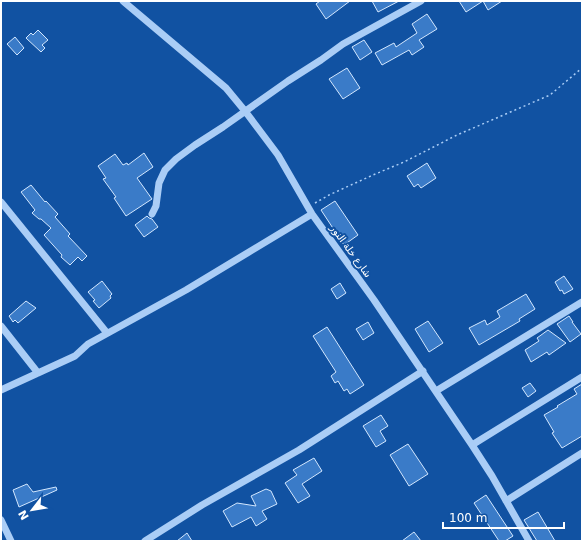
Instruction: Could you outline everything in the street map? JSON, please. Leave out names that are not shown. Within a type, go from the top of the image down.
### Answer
[{"type":"street","name":"شارع خلة النور","points":[[123,1],[226,88],[245,111],[278,155],[312,214],[374,300],[472,445],[529,541]]},
{"type":"street","points":[[152,214],[156,206],[159,182],[165,170],[176,159],[343,44],[421,1]]},
{"type":"street","points":[[1,202],[107,333]]},
{"type":"street","points":[[1,390],[75,356],[88,344],[186,290],[312,214]]},
{"type":"street","points":[[436,391],[582,302]]},
{"type":"street","points":[[1,326],[38,373]]},
{"type":"street","points":[[145,541],[202,505],[299,450],[423,371]]},
{"type":"street","points":[[472,445],[582,377]]},
{"type":"street","points":[[506,501],[582,453]]},
{"type":"street","points":[[1,520],[11,541]]},
{"type":"path","points":[[308,207],[329,195],[404,162],[457,135],[550,96],[582,68]]},
{"type":"building","points":[[320,1],[350,1],[326,19],[316,4]]},
{"type":"building","points":[[372,1],[399,1],[378,12]]},
{"type":"building","points":[[459,1],[483,1],[466,12]]},
{"type":"building","points":[[483,1],[502,1],[488,10]]},
{"type":"building","points":[[427,14],[437,29],[419,40],[424,47],[412,55],[409,50],[382,65],[375,53],[394,43],[396,47],[417,33],[412,24]]},
{"type":"building","points":[[38,30],[48,40],[42,45],[45,48],[41,52],[26,38],[31,33],[33,35]]},
{"type":"building","points":[[15,37],[24,48],[17,55],[7,44]]},
{"type":"building","points":[[364,40],[372,52],[360,60],[352,47]]},
{"type":"building","points":[[347,68],[360,88],[343,99],[329,79]]},
{"type":"building","points":[[144,153],[153,167],[137,178],[152,199],[126,216],[114,198],[116,197],[103,179],[106,178],[98,166],[115,154],[123,165],[127,163],[128,165]]},
{"type":"building","points":[[427,163],[436,178],[421,188],[418,184],[414,187],[407,176]]},
{"type":"building","points":[[31,185],[45,202],[46,201],[58,214],[55,217],[70,234],[68,236],[87,256],[82,261],[78,257],[70,265],[61,257],[62,255],[44,235],[51,228],[32,213],[35,210],[21,192]]},
{"type":"building","points":[[335,201],[358,235],[344,245],[321,210]]},
{"type":"building","points":[[147,216],[152,219],[158,227],[144,237],[135,225]]},
{"type":"building","points":[[564,276],[573,289],[564,294],[562,290],[560,291],[555,282]]},
{"type":"building","points":[[102,281],[112,294],[110,296],[111,298],[99,308],[93,301],[95,300],[88,292]]},
{"type":"building","points":[[340,283],[346,293],[337,299],[331,289]]},
{"type":"building","points":[[526,294],[535,309],[519,319],[520,321],[479,345],[469,328],[485,320],[487,325],[500,317],[497,311]]},
{"type":"building","points":[[26,301],[36,308],[18,323],[15,320],[13,322],[9,316]]},
{"type":"building","points":[[569,316],[581,334],[570,342],[557,324]]},
{"type":"building","points":[[428,321],[443,343],[429,352],[415,329]]},
{"type":"building","points":[[368,322],[374,333],[363,340],[356,329]]},
{"type":"building","points":[[327,327],[364,385],[350,394],[347,389],[344,391],[338,381],[335,383],[331,376],[336,372],[313,336]]},
{"type":"building","points":[[548,330],[566,343],[549,355],[547,352],[531,362],[525,350],[539,341],[537,338]]},
{"type":"building","points":[[530,383],[536,391],[528,397],[522,388]]},
{"type":"building","points":[[582,384],[582,436],[562,448],[552,433],[554,432],[544,415],[577,394],[574,389]]},
{"type":"building","points":[[381,415],[388,426],[380,431],[386,441],[376,447],[363,426]]},
{"type":"building","points":[[408,444],[428,474],[409,486],[390,455]]},
{"type":"building","points":[[314,458],[322,471],[302,484],[310,496],[298,503],[285,483],[297,475],[293,470]]},
{"type":"building","points":[[27,484],[33,492],[56,487],[57,490],[19,507],[13,490]]},
{"type":"building","points":[[266,489],[271,491],[277,504],[262,511],[267,519],[256,526],[251,517],[232,527],[223,511],[237,503],[256,506],[251,496]]},
{"type":"building","points":[[486,495],[513,536],[505,541],[499,541],[474,503]]},
{"type":"building","points":[[538,512],[555,541],[537,541],[524,520]]},
{"type":"building","points":[[414,532],[421,541],[402,541]]},
{"type":"building","points":[[187,533],[192,541],[177,541]]}]
